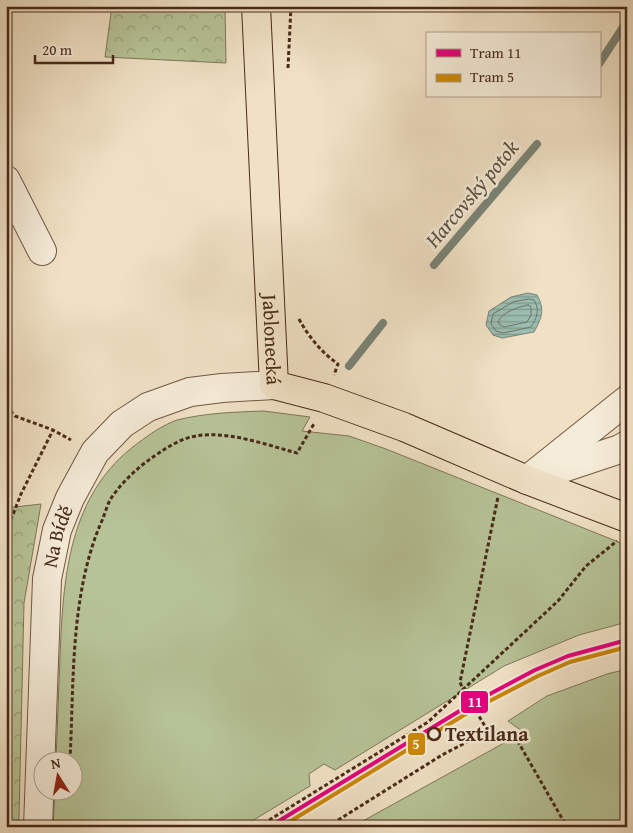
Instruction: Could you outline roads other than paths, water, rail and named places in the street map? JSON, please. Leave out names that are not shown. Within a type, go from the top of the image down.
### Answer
[{"type":"main road","name":"Jablonecká","points":[[256,6],[274,385],[324,398],[404,427],[527,480],[625,527]]},
{"type":"street","points":[[6,180],[42,251]]},
{"type":"street","name":"Na Bídě","points":[[38,827],[47,579],[57,530],[70,498],[95,452],[122,424],[148,407],[190,392],[274,385]]},
{"type":"street","points":[[527,480],[627,400]]},
{"type":"street","points":[[527,480],[627,445]]},
{"type":"water","points":[[528,293],[537,295],[542,309],[541,318],[534,332],[502,338],[493,335],[486,325],[489,311],[511,297]]},
{"type":"waterway","name":"Harcovský potok","points":[[600,62],[627,21]]},
{"type":"waterway","name":"Harcovský potok","points":[[434,265],[537,144]]},
{"type":"waterway","name":"Harcovský potok","points":[[349,366],[383,323]]},
{"type":"tram line","name":"11","points":[[269,827],[471,704],[535,670],[568,656],[627,640]]},
{"type":"tram line","name":"5","points":[[281,827],[474,709],[570,662],[627,647]]},
{"type":"place","name":"Textilana","points":[[434,734]]}]
